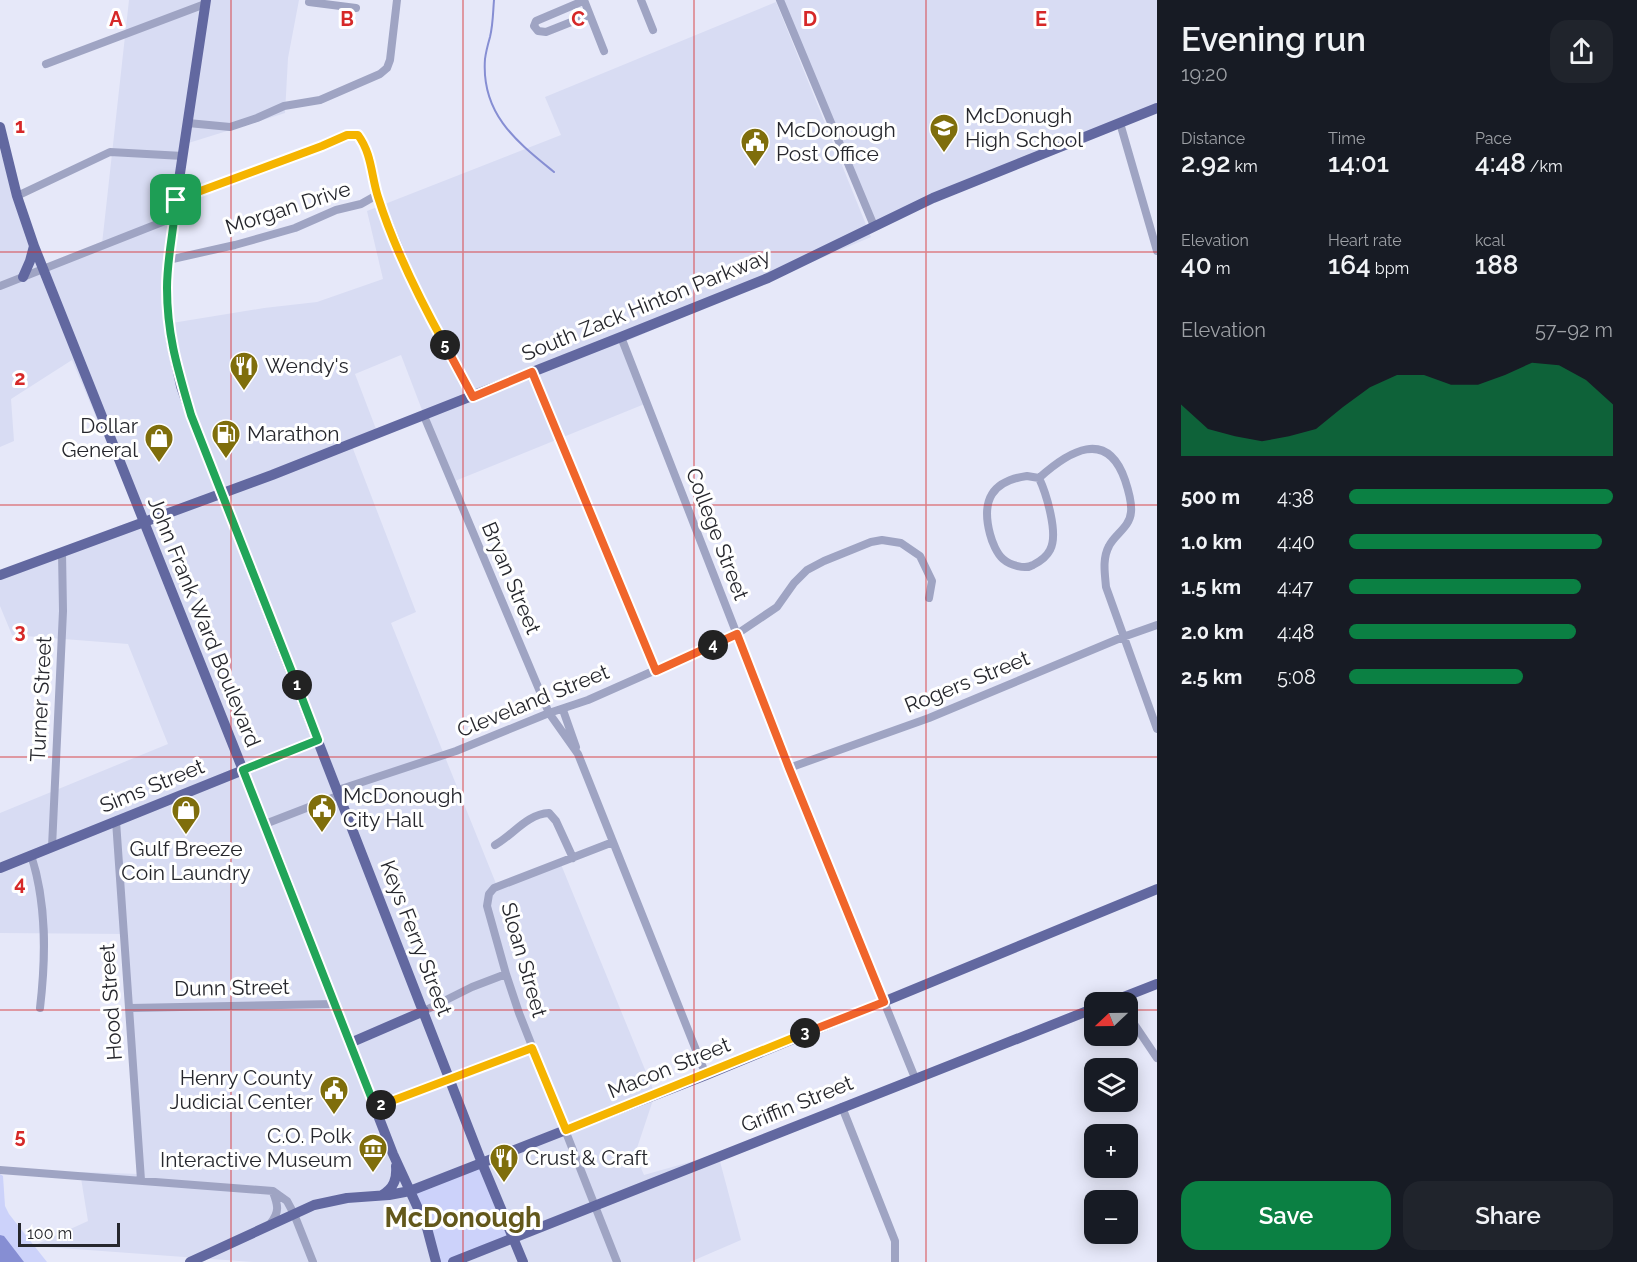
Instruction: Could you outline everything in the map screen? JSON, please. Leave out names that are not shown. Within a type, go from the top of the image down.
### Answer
[{"type":"main road","name":"Keys Ferry Street","points":[[205,2],[168,261],[169,322],[178,372],[191,415],[482,1163],[524,1262]]},
{"type":"main road","name":"South Zack Hinton Parkway","points":[[0,576],[473,397],[768,278],[933,198],[1157,108]]},
{"type":"main road","name":"John Frank Ward Boulevard","points":[[0,127],[17,196],[34,246],[265,824],[396,1160],[427,1228],[436,1262]]},
{"type":"main road","points":[[23,277],[34,246]]},
{"type":"main road","name":"Sims Street","points":[[0,868],[318,740]]},
{"type":"main road","name":"Macon Street","points":[[190,1262],[294,1214],[333,1200],[410,1191],[706,1075],[1157,889]]},
{"type":"main road","points":[[1138,992],[1157,984]]},
{"type":"main road","points":[[350,1043],[424,1011]]},
{"type":"main road","name":"Griffin Street","points":[[453,1262],[1084,1012]]},
{"type":"main road","points":[[382,1195],[389,1191],[395,1182],[396,1160]]},
{"type":"street","points":[[188,123],[230,127],[289,104],[320,100],[380,74],[387,68],[391,54],[398,0]]},
{"type":"street","points":[[589,15],[546,32],[538,31],[534,26],[536,21],[583,0],[604,51]]},
{"type":"street","points":[[641,0],[653,30]]},
{"type":"street","points":[[780,0],[874,226]]},
{"type":"street","points":[[46,64],[205,2]]},
{"type":"street","points":[[309,2],[343,3],[356,8]]},
{"type":"street","points":[[1120,123],[1157,250]]},
{"type":"street","name":"Morgan Drive","points":[[168,261],[295,228],[336,210],[361,204],[377,195],[366,146],[358,135],[347,135],[176,200]]},
{"type":"street","points":[[17,196],[110,152],[183,156]]},
{"type":"street","points":[[377,195],[421,300],[473,397]]},
{"type":"street","points":[[0,286],[175,217]]},
{"type":"street","name":"College Street","points":[[621,337],[789,768],[915,1078]]},
{"type":"street","points":[[532,372],[656,671]]},
{"type":"street","name":"Bryan Street","points":[[424,416],[549,713],[565,737],[576,748]]},
{"type":"street","points":[[1039,478],[1046,494],[1052,524],[1051,549],[1040,561],[1029,567],[1017,566],[1003,559],[992,540],[986,506],[996,488],[1011,478],[1028,476],[1039,478],[1070,453],[1089,448],[1106,452],[1120,466],[1131,512],[1125,527],[1108,548],[1104,565],[1106,587],[1157,729]]},
{"type":"street","name":"Cleveland Street","points":[[265,824],[339,792],[456,751],[549,713],[563,710],[737,634],[777,607],[794,583],[807,570],[871,542],[882,540],[901,543],[920,556],[932,581],[929,598]]},
{"type":"street","name":"Turner Street","points":[[52,847],[63,611],[62,552]]},
{"type":"street","name":"Rogers Street","points":[[789,768],[929,718],[1157,625]]},
{"type":"street","name":"Bryan Street","points":[[563,710],[706,1075]]},
{"type":"street","points":[[495,845],[535,816],[549,813],[556,821],[573,858]]},
{"type":"street","name":"Hood Street","points":[[116,821],[141,1180]]},
{"type":"street","name":"Sloan Street","points":[[613,842],[494,888],[489,894],[487,906],[506,974],[532,1048],[617,1262]]},
{"type":"street","points":[[31,855],[37,873],[44,928],[40,1008]]},
{"type":"street","points":[[424,1011],[472,987],[506,974]]},
{"type":"street","name":"Dunn Street","points":[[130,1008],[335,1004]]},
{"type":"street","points":[[1138,1030],[1157,1058]]},
{"type":"street","points":[[375,1107],[532,1048]]},
{"type":"street","points":[[842,1107],[896,1241],[895,1262]]},
{"type":"street","points":[[0,1170],[273,1191],[286,1201],[294,1214],[313,1262]]},
{"type":"street","points":[[269,1225],[277,1216],[278,1209],[273,1191]]},
{"type":"shaded area","points":[[129,0],[299,0],[288,58],[285,113],[182,145],[170,224],[172,323],[317,302],[383,279],[367,211],[561,135],[545,97],[776,2],[871,237],[622,343],[647,403],[450,483],[401,355],[355,374],[376,429],[350,441],[416,612],[391,623],[497,886],[560,862],[655,1094],[635,1154],[644,1175],[718,1154],[741,1240],[690,1262],[253,1262],[33,1246],[88,1221],[80,1172],[139,1174],[127,934],[0,933],[0,813],[168,744],[128,644],[12,635],[0,606],[0,576],[141,524],[72,360],[11,399],[14,441],[0,447],[0,151],[43,270],[102,244]]},
{"type":"shaded area","name":"McDonugh High School","points":[[781,0],[1157,0],[1157,107],[874,226]]},
{"type":"shaded area","points":[[482,1163],[513,1237],[453,1262],[436,1262],[410,1191]]},
{"type":"shaded area","points":[[0,1174],[3,1176],[5,1206],[9,1214],[47,1262],[0,1262]]},
{"type":"water","points":[[0,1235],[4,1236],[24,1262],[0,1262]]},
{"type":"waterway","points":[[494,0],[492,28],[485,59],[485,78],[489,96],[495,111],[514,137],[554,172]]},
{"type":"place","name":"McDonugh High School","points":[[944,154]]},
{"type":"place","name":"McDonough Post Office","points":[[755,168]]},
{"type":"place","name":"Wendy's","points":[[244,392]]},
{"type":"place","name":"Marathon","points":[[226,460]]},
{"type":"place","name":"Dollar General","points":[[159,464]]},
{"type":"place","name":"McDonough City Hall","points":[[322,834]]},
{"type":"place","name":"Gulf Breeze Coin Laundry","points":[[186,836]]},
{"type":"place","name":"Henry County Judicial Center","points":[[334,1116]]},
{"type":"place","name":"C.O. Polk Interactive Museum","points":[[373,1174]]},
{"type":"place","name":"Crust & Craft","points":[[504,1184]]},
{"type":"district","name":"McDonough","points":[[463,1218]]},
{"type":"route","points":[[347,135],[358,135],[366,146],[377,195],[421,300],[473,397],[532,372],[656,671],[737,634],[884,1002],[566,1130],[532,1048],[375,1107],[243,770],[318,740],[179,379],[167,305],[168,261],[176,200],[347,135]]}]
